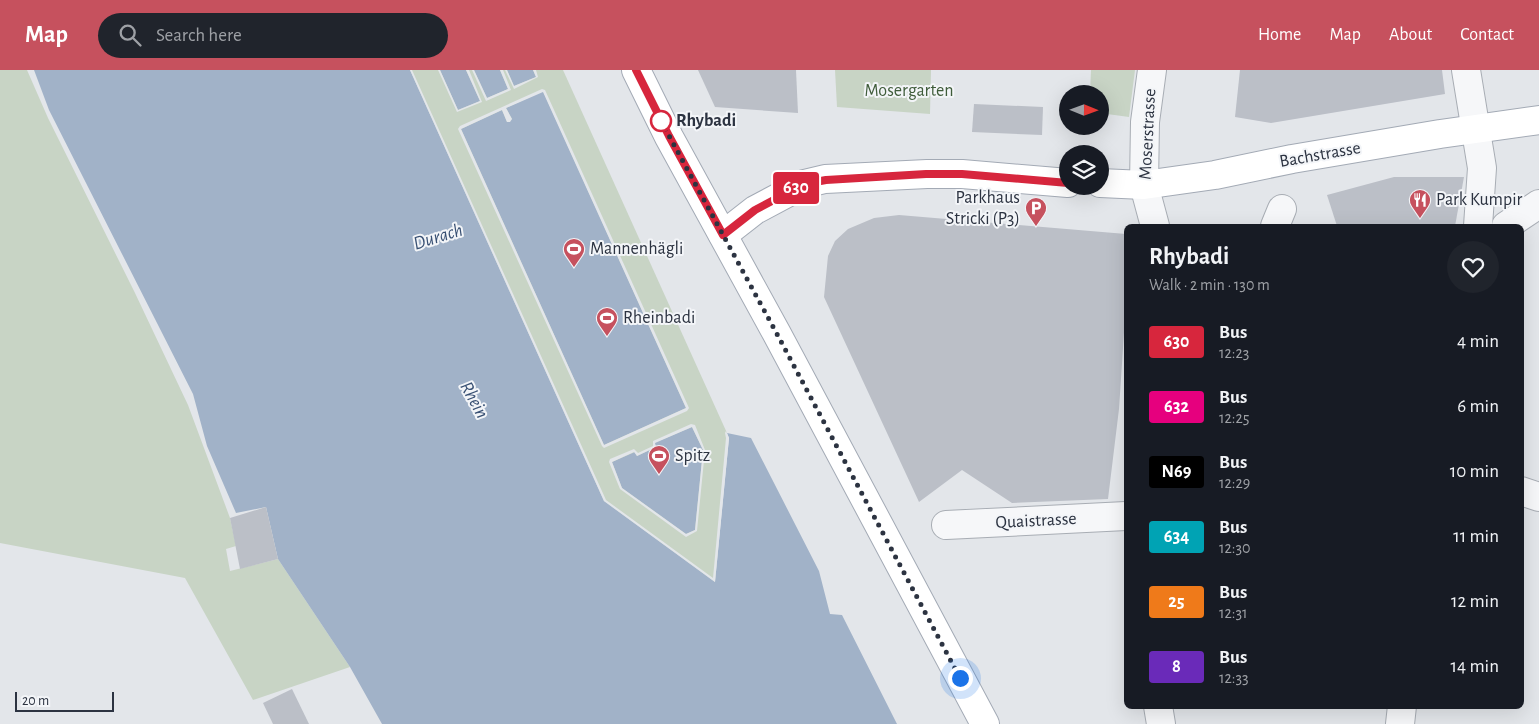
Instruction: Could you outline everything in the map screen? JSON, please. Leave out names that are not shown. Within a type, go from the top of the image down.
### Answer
[{"type":"main road","points":[[636,70],[669,136],[985,724]]},
{"type":"main road","name":"Bachstrasse","points":[[1109,183],[1144,185],[1215,175],[1292,159],[1440,134],[1539,120]]},
{"type":"main road","points":[[723,235],[755,210],[804,184],[826,180],[926,174],[962,174],[1059,182]]},
{"type":"street","name":"Moserstrasse","points":[[1152,70],[1145,122],[1144,185],[1154,224]]},
{"type":"street","points":[[1466,70],[1482,168],[1478,224]]},
{"type":"street","points":[[1509,224],[1539,204]]},
{"type":"street","points":[[1524,492],[1539,498]]},
{"type":"street","name":"Quaistrasse","points":[[946,525],[1124,516]]},
{"type":"street","points":[[1158,709],[1161,724]]},
{"type":"street","points":[[1400,724],[1402,709]]},
{"type":"green space","points":[[0,70],[27,70],[48,118],[188,405],[230,518],[236,546],[226,549],[230,571],[278,559],[350,667],[253,700],[185,578],[0,543]]},
{"type":"green space","name":"Rheinbadi","points":[[410,70],[563,70],[727,433],[715,582],[604,501]]},
{"type":"green space","name":"Mosergarten","points":[[835,70],[931,70],[930,114],[837,107]]},
{"type":"green space","points":[[1091,70],[1135,70],[1129,117],[1109,114],[1109,85],[1090,85]]},
{"type":"water","points":[[34,70],[410,70],[604,501],[715,582],[729,438],[727,433],[751,438],[819,571],[830,614],[842,615],[897,724],[382,724],[350,667],[278,559],[266,507],[236,513],[207,446],[193,394],[49,110]]},
{"type":"water","points":[[440,70],[466,70],[480,101],[458,110]]},
{"type":"water","points":[[474,70],[500,70],[508,89],[487,98]]},
{"type":"water","points":[[507,70],[533,70],[536,77],[514,86]]},
{"type":"water","name":"Mannenhägli","points":[[543,91],[686,408],[604,445],[461,129],[502,110],[507,122],[512,119],[506,108]]},
{"type":"water","name":"Spitz","points":[[692,427],[703,450],[695,530],[686,534],[622,488],[612,462],[635,452],[637,456],[656,447],[654,443]]},
{"type":"pier","points":[[410,70],[412,70],[606,500],[713,578],[726,431],[729,438],[715,582],[604,501]]},
{"type":"pier","points":[[438,70],[440,70],[458,110],[480,101],[466,70],[469,70],[482,102],[457,112]]},
{"type":"pier","points":[[472,70],[474,70],[487,98],[508,89],[500,70],[503,70],[511,90],[486,101]]},
{"type":"pier","points":[[505,70],[507,70],[514,86],[536,77],[533,70],[536,70],[538,77],[514,89]]},
{"type":"pier","points":[[542,89],[545,90],[689,408],[687,411],[604,448],[602,446],[458,129],[460,126]],"holes":[[[543,92],[686,408],[604,445],[461,129],[502,110],[507,122],[510,122],[512,119],[506,108]]]},
{"type":"pier","points":[[691,424],[695,425],[705,450],[697,531],[686,537],[620,489],[609,462],[610,459],[634,449],[638,453],[653,446],[653,441]],"holes":[[[692,427],[703,450],[695,530],[686,534],[622,488],[612,462],[634,452],[637,456],[656,447],[655,443]]]},
{"type":"building","points":[[698,70],[796,70],[798,113],[715,107]]},
{"type":"building","points":[[1240,70],[1442,70],[1445,94],[1271,123],[1235,117]]},
{"type":"building","points":[[974,104],[1043,107],[1042,135],[972,132]]},
{"type":"building","points":[[1394,177],[1464,177],[1455,224],[1336,224],[1327,195]]},
{"type":"building","points":[[899,215],[1124,234],[1124,333],[1119,409],[1108,499],[1012,503],[962,470],[919,502],[824,297],[828,256],[835,241],[848,229],[874,218]]},
{"type":"building","points":[[266,507],[278,559],[240,569],[230,518]]},
{"type":"building","points":[[292,689],[309,724],[273,724],[263,703]]},
{"type":"bus line","name":"630","points":[[636,70],[669,136],[723,235],[755,210],[804,184],[826,180],[926,174],[962,174],[1059,182]]},
{"type":"place","name":"Rhybadi","points":[[661,121]]},
{"type":"place","name":"Park Kumpir","points":[[1420,219]]},
{"type":"place","name":"Parkhaus Stricki (P3)","points":[[1036,227]]},
{"type":"place","name":"Mannenhägli","points":[[574,268]]},
{"type":"place","name":"Rheinbadi","points":[[607,337]]},
{"type":"place","name":"Spitz","points":[[659,475]]},
{"type":"route","points":[[661,121],[960,678]]},
{"type":"water label","name":"Durach","points":[[438,237]]},
{"type":"water label","name":"Rhein","points":[[474,400]]}]
